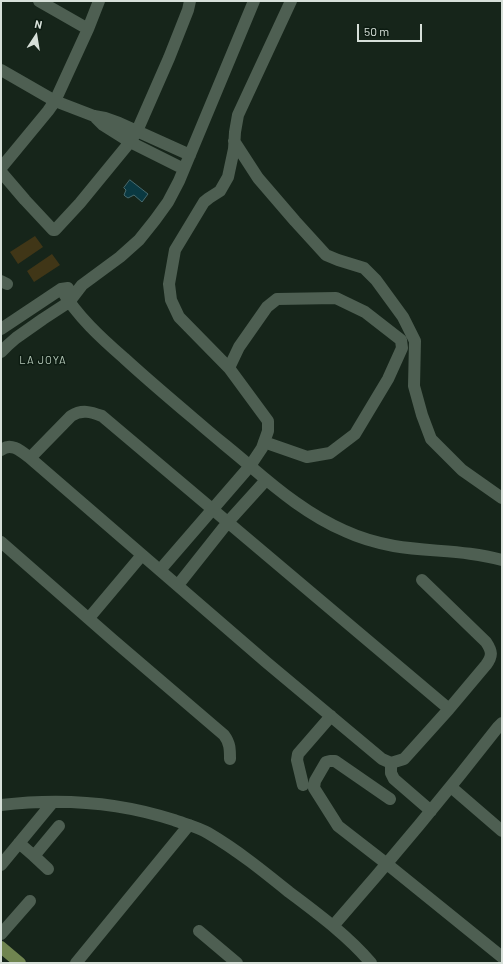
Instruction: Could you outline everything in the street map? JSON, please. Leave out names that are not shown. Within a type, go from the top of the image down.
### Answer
[{"type":"main road","points":[[1,947],[20,963]]},
{"type":"street","points":[[39,1],[88,29]]},
{"type":"street","points":[[1,168],[55,101],[100,1]]},
{"type":"street","points":[[1,172],[54,231],[80,203],[130,142],[137,131],[169,58],[188,10],[190,1]]},
{"type":"street","points":[[1,352],[16,338],[43,318],[69,302],[82,285],[120,257],[139,240],[168,202],[190,155],[254,1]]},
{"type":"street","points":[[160,570],[250,466],[262,448],[268,431],[268,421],[229,368],[179,317],[171,300],[169,284],[175,250],[204,202],[220,191],[228,177],[234,149],[238,115],[290,1]]},
{"type":"street","points":[[1,70],[55,101],[94,116],[105,118],[190,155]]},
{"type":"street","points":[[94,116],[103,125],[130,142],[184,169]]},
{"type":"street","points":[[152,153],[158,140]]},
{"type":"street","points":[[234,142],[258,178],[326,255],[364,268],[376,280],[403,318],[415,341],[414,386],[422,415],[431,439],[462,470],[502,498]]},
{"type":"street","points":[[1,329],[61,290],[82,285]]},
{"type":"street","points":[[61,290],[69,302],[102,339],[146,379],[266,480],[293,501],[320,518],[345,531],[393,546],[490,556],[502,560]]},
{"type":"street","points":[[229,368],[239,348],[267,307],[277,299],[336,298],[365,312],[402,340],[402,348],[388,379],[355,434],[330,453],[307,457],[264,442]]},
{"type":"street","points":[[30,458],[77,412],[94,412],[102,416],[449,709]]},
{"type":"street","points":[[1,450],[6,446],[11,446],[18,449],[30,458],[266,662],[382,759],[391,762],[404,759],[486,665],[490,660],[491,655],[490,648],[486,642],[422,580]]},
{"type":"street","points":[[178,585],[228,522],[266,480]]},
{"type":"street","points":[[1,542],[224,735],[228,740],[230,747],[230,759]]},
{"type":"street","points":[[89,618],[142,555]]},
{"type":"street","points":[[303,785],[297,760],[298,754],[331,716]]},
{"type":"street","points":[[333,926],[387,864],[502,723]]},
{"type":"street","points":[[390,799],[335,762],[326,762],[315,780],[314,788],[338,826],[502,957]]},
{"type":"street","points":[[391,762],[394,779],[431,811]]},
{"type":"street","points":[[451,787],[502,831]]},
{"type":"street","points":[[1,805],[28,802],[53,802],[85,803],[122,807],[155,814],[207,832],[231,848],[333,926],[371,963]]},
{"type":"street","points":[[1,864],[53,802]]},
{"type":"street","points":[[76,963],[189,825]]},
{"type":"street","points":[[34,856],[59,826]]},
{"type":"street","points":[[19,843],[48,869]]},
{"type":"street","points":[[1,934],[30,901]]},
{"type":"street","points":[[199,931],[237,963]]},
{"type":"shaded area","points":[[35,236],[43,247],[18,264],[10,252]]},
{"type":"shaded area","points":[[52,254],[60,265],[34,282],[27,271]]},
{"type":"water","points":[[130,180],[148,194],[142,202],[134,195],[128,198],[124,195],[126,190],[124,188]]},
{"type":"district","name":"LA JOYA","points":[[43,360]]}]
